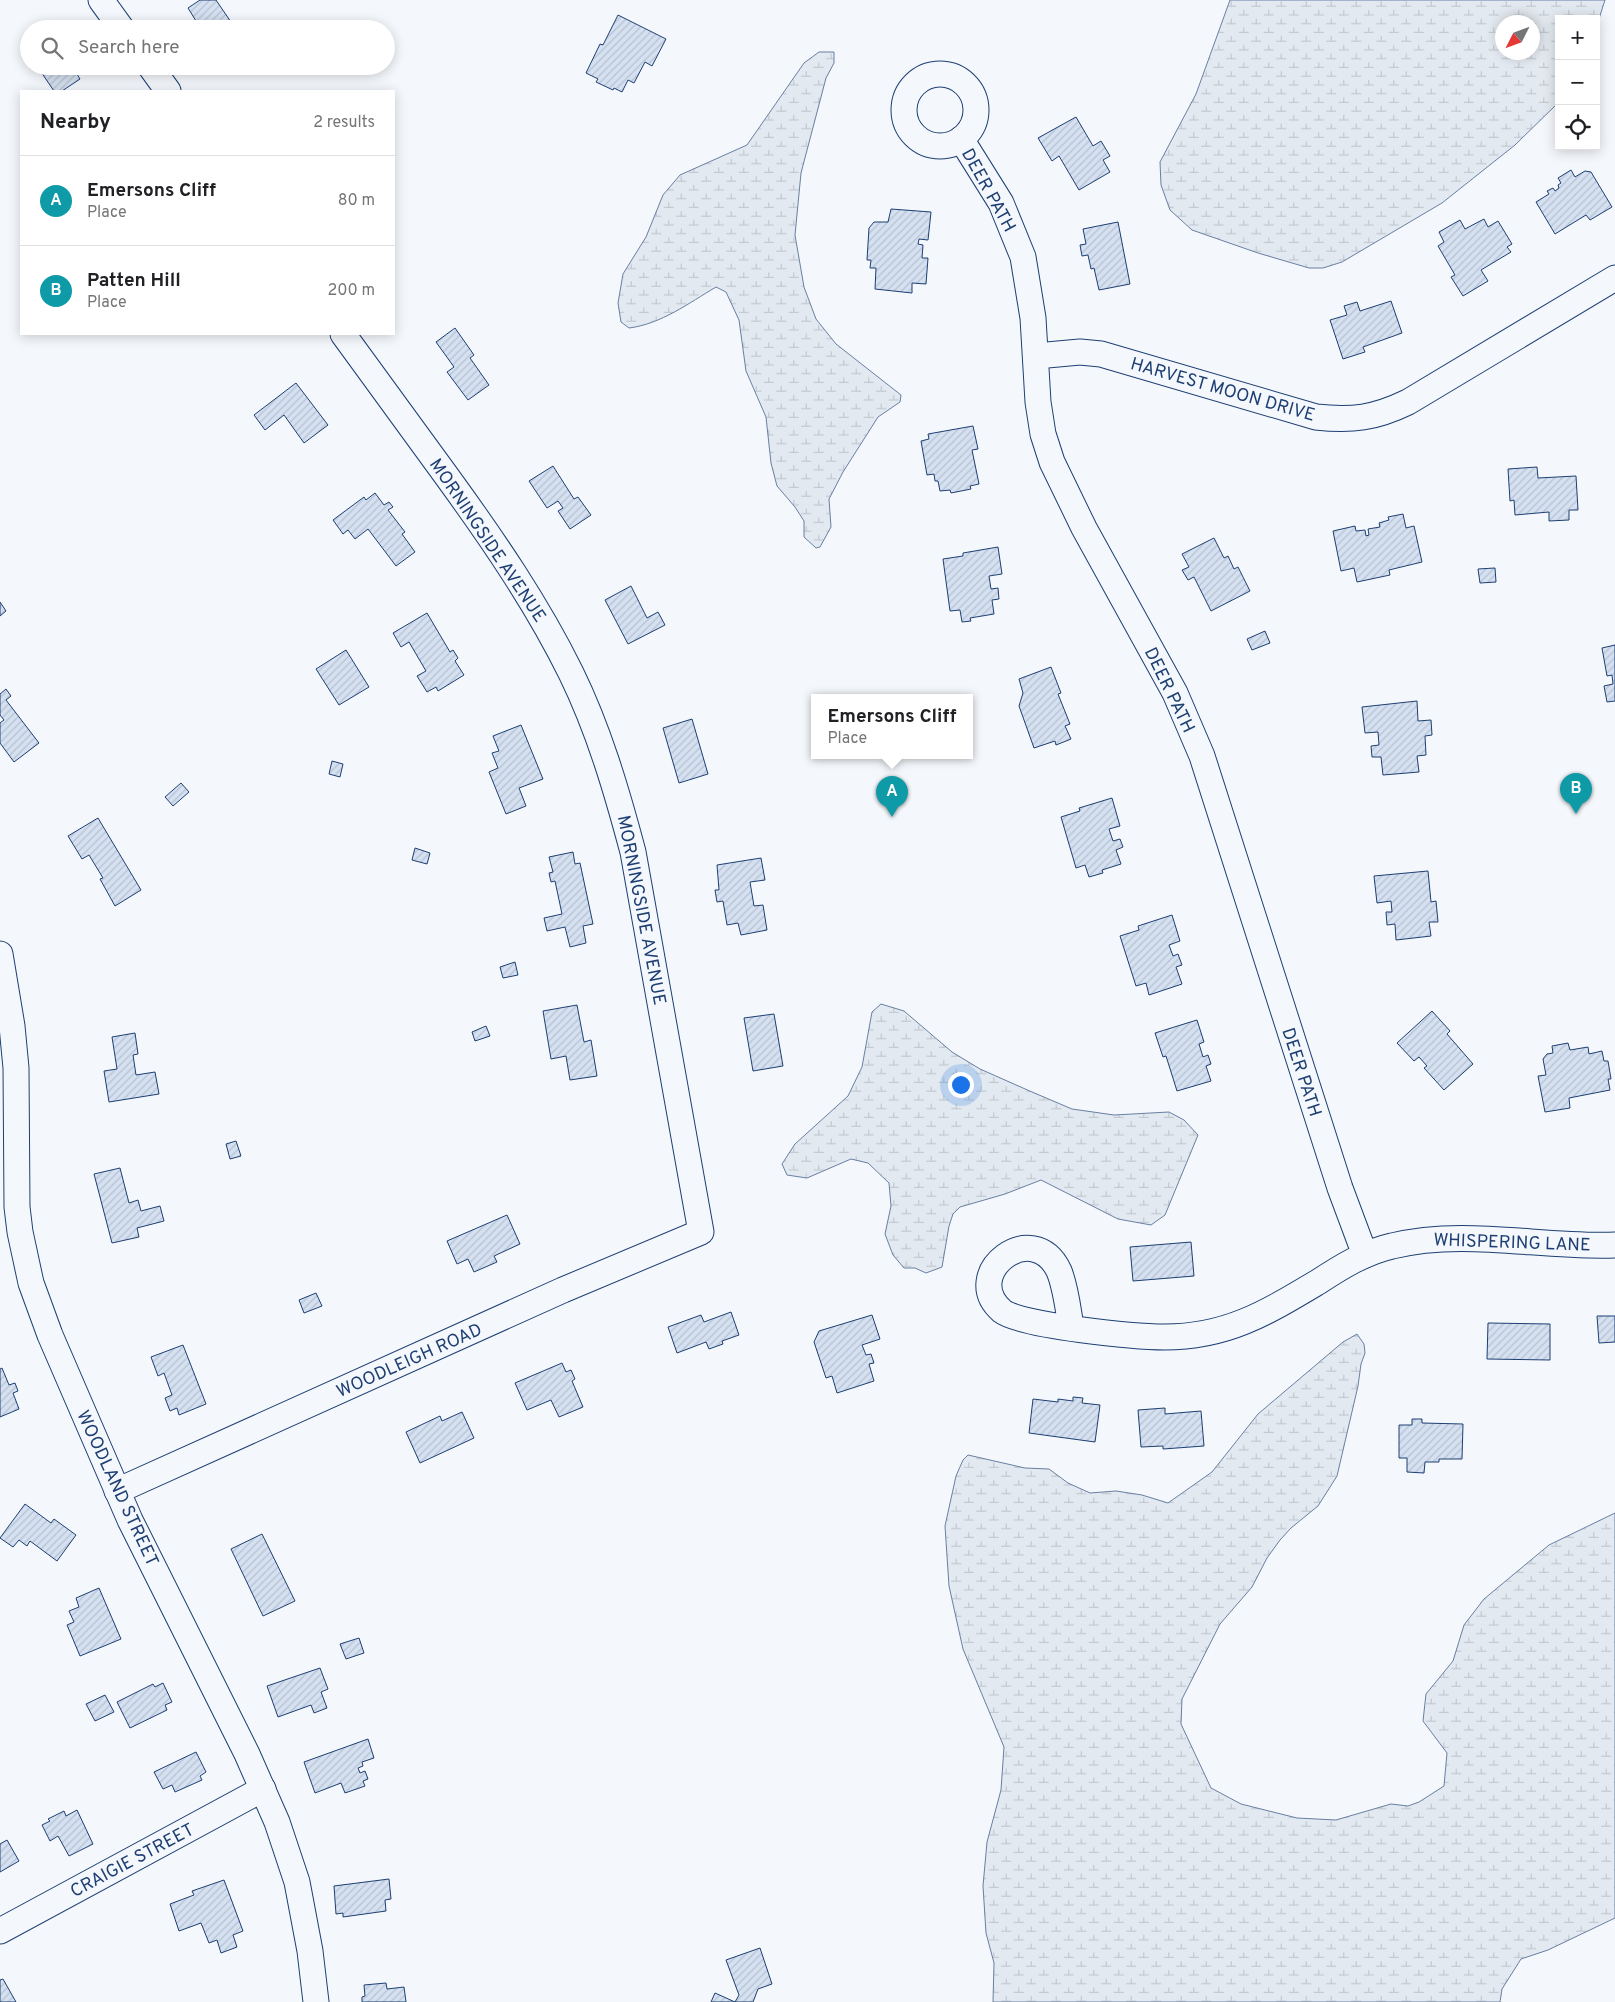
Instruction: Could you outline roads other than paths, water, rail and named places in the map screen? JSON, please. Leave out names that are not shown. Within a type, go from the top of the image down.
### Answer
[{"type":"street","points":[[101,0],[115,20]]},
{"type":"street","points":[[156,75],[167,90]]},
{"type":"street","name":"DEER PATH","points":[[961,139],[1001,203],[1023,257],[1030,287],[1038,402],[1043,434],[1052,462],[1079,519],[1175,693],[1202,756],[1334,1170],[1365,1255]]},
{"type":"street","name":"HARVEST MOON DRIVE","points":[[1036,356],[1080,352],[1101,354],[1316,417],[1338,420],[1361,419],[1384,413],[1408,402],[1615,278]]},
{"type":"street","name":"MORNINGSIDE AVENUE","points":[[344,335],[470,509],[531,599],[572,674],[590,716],[618,798],[633,852],[701,1232]]},
{"type":"street","name":"WOODLAND STREET","points":[[0,954],[6,1027],[16,1068],[17,1207],[25,1260],[31,1283],[47,1326],[117,1491],[263,1789],[277,1822],[297,1882],[310,1951],[316,2002]]},
{"type":"street","name":"WOODLEIGH ROAD","points":[[117,1491],[563,1290],[701,1232]]},
{"type":"street","name":"WHISPERING LANE","points":[[1071,1327],[1134,1336],[1189,1336],[1215,1332],[1240,1324],[1264,1313],[1365,1255],[1392,1246],[1425,1240],[1457,1238],[1615,1245]]},
{"type":"street","name":"CRAIGIE STREET","points":[[0,1931],[263,1789]]},
{"type":"place","name":"Patten Hill","points":[[1576,814]]},
{"type":"place","name":"Emersons Cliff","points":[[892,817]]}]
